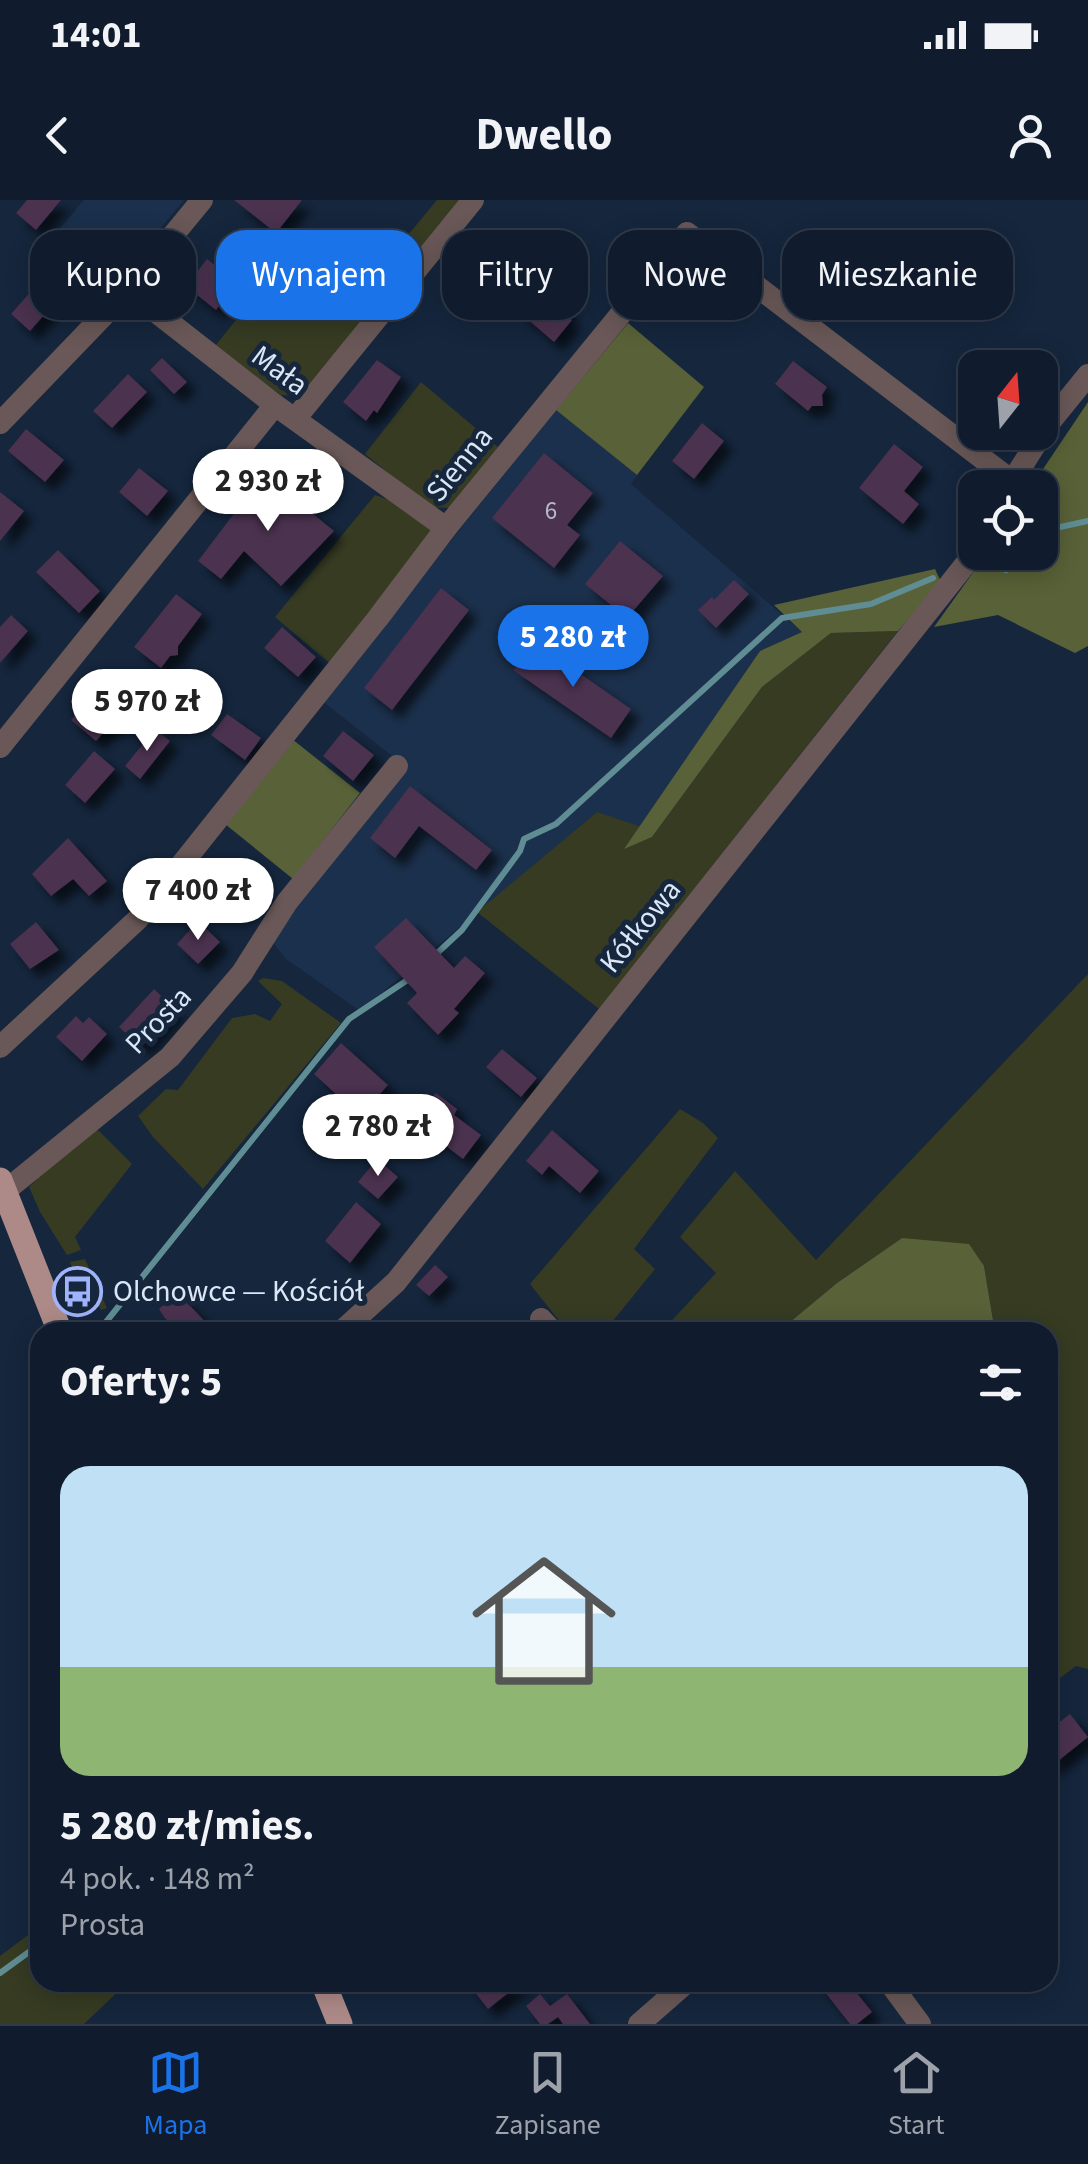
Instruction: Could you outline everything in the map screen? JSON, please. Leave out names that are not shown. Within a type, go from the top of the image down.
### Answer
[{"type":"main road","points":[[2,1185],[56,1322]]},
{"type":"main road","points":[[328,1992],[340,2024]]},
{"type":"street","points":[[177,230],[202,200]]},
{"type":"street","points":[[295,419],[473,200]]},
{"type":"street","name":"Sienna","points":[[0,1047],[138,918],[446,528],[687,232],[992,470]]},
{"type":"street","points":[[0,423],[99,320]]},
{"type":"street","name":"Mała","points":[[166,320],[275,405],[446,528]]},
{"type":"street","points":[[1019,470],[1049,423],[1088,376]]},
{"type":"street","points":[[0,748],[275,405]]},
{"type":"street","name":"Kółkowa","points":[[352,1322],[396,1282],[960,570]]},
{"type":"street","name":"Prosta","points":[[2,1185],[170,1057],[242,973],[287,902],[397,766]]},
{"type":"street","points":[[639,2024],[676,1992]]},
{"type":"street","points":[[896,1992],[920,2024]]},
{"type":"shaded area","points":[[84,200],[184,200],[159,230],[59,230]]},
{"type":"shaded area","points":[[556,410],[637,475],[631,484],[802,632],[760,651],[642,827],[597,812],[360,1011],[286,959],[271,940],[405,766],[322,701]]},
{"type":"green space","points":[[437,200],[462,200],[422,248],[422,230],[412,230]]},
{"type":"green space","points":[[236,320],[362,320],[299,396],[281,395],[215,346]]},
{"type":"green space","points":[[628,323],[704,387],[637,475],[556,410]]},
{"type":"green space","points":[[421,382],[498,447],[449,508],[430,507],[365,454]]},
{"type":"green space","points":[[1088,402],[1088,646],[1075,653],[998,615],[934,627],[975,570],[1058,570],[1058,470],[1042,470]]},
{"type":"green space","points":[[375,495],[395,502],[433,532],[332,665],[275,617]]},
{"type":"green space","points":[[935,569],[941,582],[898,631],[831,633],[762,687],[652,837],[624,849],[760,651],[802,632],[774,605]]},
{"type":"green space","points":[[898,631],[599,1009],[477,912],[597,812],[642,827],[627,847],[652,837],[762,687],[831,633]]},
{"type":"green space","points":[[292,739],[360,793],[293,879],[225,824]]},
{"type":"green space","points":[[1088,974],[1088,1669],[1076,1666],[1058,1680],[1058,1322],[993,1322],[984,1266],[902,1238],[837,1283],[790,1322],[670,1322],[716,1273],[680,1237],[735,1171],[816,1260]]},
{"type":"green space","points":[[258,981],[282,981],[341,1023],[203,1189],[138,1116],[166,1089],[178,1090],[232,1018],[255,1014],[270,1021],[282,1004]]},
{"type":"green space","points":[[680,1109],[718,1138],[634,1249],[655,1269],[612,1322],[560,1322],[530,1284]]},
{"type":"green space","points":[[98,1130],[132,1164],[75,1237],[81,1250],[67,1255],[29,1187],[87,1131]]},
{"type":"green space","points":[[902,1238],[969,1244],[984,1266],[993,1322],[790,1322],[837,1283]]},
{"type":"green space","points":[[85,1259],[107,1308],[101,1310],[91,1292],[82,1292],[70,1262]]},
{"type":"green space","points":[[30,1934],[30,1992],[118,1992],[84,2024],[0,2024],[0,1956]]},
{"type":"building","points":[[27,200],[61,200],[36,230],[16,213]]},
{"type":"building","points":[[234,200],[302,200],[278,230],[272,230]]},
{"type":"building","points":[[207,259],[216,266],[216,310],[196,294],[196,273]]},
{"type":"building","points":[[30,292],[30,320],[40,320],[30,331],[11,314]]},
{"type":"building","points":[[528,320],[572,320],[554,342]]},
{"type":"building","points":[[162,358],[187,382],[174,394],[150,370]]},
{"type":"building","points":[[377,360],[401,377],[377,413],[374,410],[366,421],[343,402]]},
{"type":"building","points":[[793,361],[827,387],[822,395],[823,406],[812,406],[808,411],[775,384]]},
{"type":"building","points":[[128,374],[147,392],[112,428],[93,411]]},
{"type":"building","points":[[702,423],[724,441],[694,479],[672,461]]},
{"type":"building","points":[[26,429],[64,460],[45,482],[8,451]]},
{"type":"building","points":[[894,444],[923,467],[904,491],[919,504],[903,524],[859,488]]},
{"type":"building","points":[[544,453],[593,493],[567,525],[580,535],[554,568],[492,518]]},
{"type":"building","points":[[139,468],[168,491],[147,516],[119,492]]},
{"type":"building","points":[[264,474],[334,531],[281,586],[244,551],[221,579],[198,561]]},
{"type":"building","points":[[0,492],[24,511],[0,541]]},
{"type":"building","points":[[620,541],[663,576],[627,618],[585,584]]},
{"type":"building","points":[[58,550],[100,591],[79,613],[36,572]]},
{"type":"building","points":[[734,580],[749,594],[716,628],[698,610]]},
{"type":"building","points":[[441,588],[469,610],[392,710],[364,688]]},
{"type":"building","points":[[176,594],[202,614],[178,646],[178,655],[170,656],[161,668],[134,647]]},
{"type":"building","points":[[11,615],[28,631],[0,663],[0,627]]},
{"type":"building","points":[[282,627],[316,657],[298,677],[264,648]]},
{"type":"building","points":[[536,643],[631,709],[611,738],[513,670]]},
{"type":"building","points":[[86,688],[119,715],[96,741],[71,720],[81,708],[74,702]]},
{"type":"building","points":[[227,714],[261,738],[245,760],[211,735]]},
{"type":"building","points":[[155,729],[170,741],[140,779],[125,766]]},
{"type":"building","points":[[343,731],[374,755],[353,781],[323,756]]},
{"type":"building","points":[[94,751],[115,769],[85,803],[65,785]]},
{"type":"building","points":[[410,786],[492,850],[476,870],[419,826],[395,858],[370,838]]},
{"type":"building","points":[[68,838],[107,881],[89,896],[73,879],[51,896],[32,874]]},
{"type":"building","points":[[406,918],[454,968],[465,956],[485,973],[454,1009],[459,1013],[438,1035],[407,1003],[417,993],[374,947]]},
{"type":"building","points":[[198,921],[220,942],[198,964],[177,944]]},
{"type":"building","points":[[36,922],[59,950],[30,969],[10,944]]},
{"type":"building","points":[[154,989],[176,1010],[141,1047],[119,1027]]},
{"type":"building","points":[[76,1016],[83,1023],[89,1017],[107,1034],[82,1061],[56,1037]]},
{"type":"building","points":[[341,1043],[388,1085],[360,1116],[314,1074]]},
{"type":"building","points":[[502,1049],[537,1078],[521,1097],[486,1067]]},
{"type":"building","points":[[436,1093],[457,1109],[454,1115],[481,1135],[463,1159],[413,1121]]},
{"type":"building","points":[[552,1130],[599,1171],[580,1193],[549,1166],[542,1175],[526,1161]]},
{"type":"building","points":[[377,1159],[398,1177],[378,1199],[358,1182]]},
{"type":"building","points":[[356,1202],[381,1224],[350,1263],[325,1241]]},
{"type":"building","points":[[435,1265],[448,1277],[429,1296],[416,1285]]},
{"type":"building","points":[[177,1292],[206,1322],[169,1322],[159,1309]]},
{"type":"building","points":[[1070,1714],[1088,1737],[1058,1761],[1058,1723]]},
{"type":"building","points":[[475,1992],[509,1992],[488,2009]]},
{"type":"building","points":[[825,1992],[856,1992],[872,2012],[857,2024],[850,2024]]},
{"type":"building","points":[[540,1994],[550,2006],[567,1994],[590,2024],[563,2024],[558,2017],[540,2024],[526,2006]]},
{"type":"waterway","points":[[1058,527],[1088,521]]},
{"type":"waterway","points":[[433,957],[462,930],[520,851],[524,839],[556,824],[782,618],[871,604],[933,578]]},
{"type":"waterway","points":[[106,1322],[349,1019],[409,979]]},
{"type":"waterway","points":[[0,1973],[30,1951]]},
{"type":"place","name":"Olchowce — Kościół","points":[[78,1291]]}]
